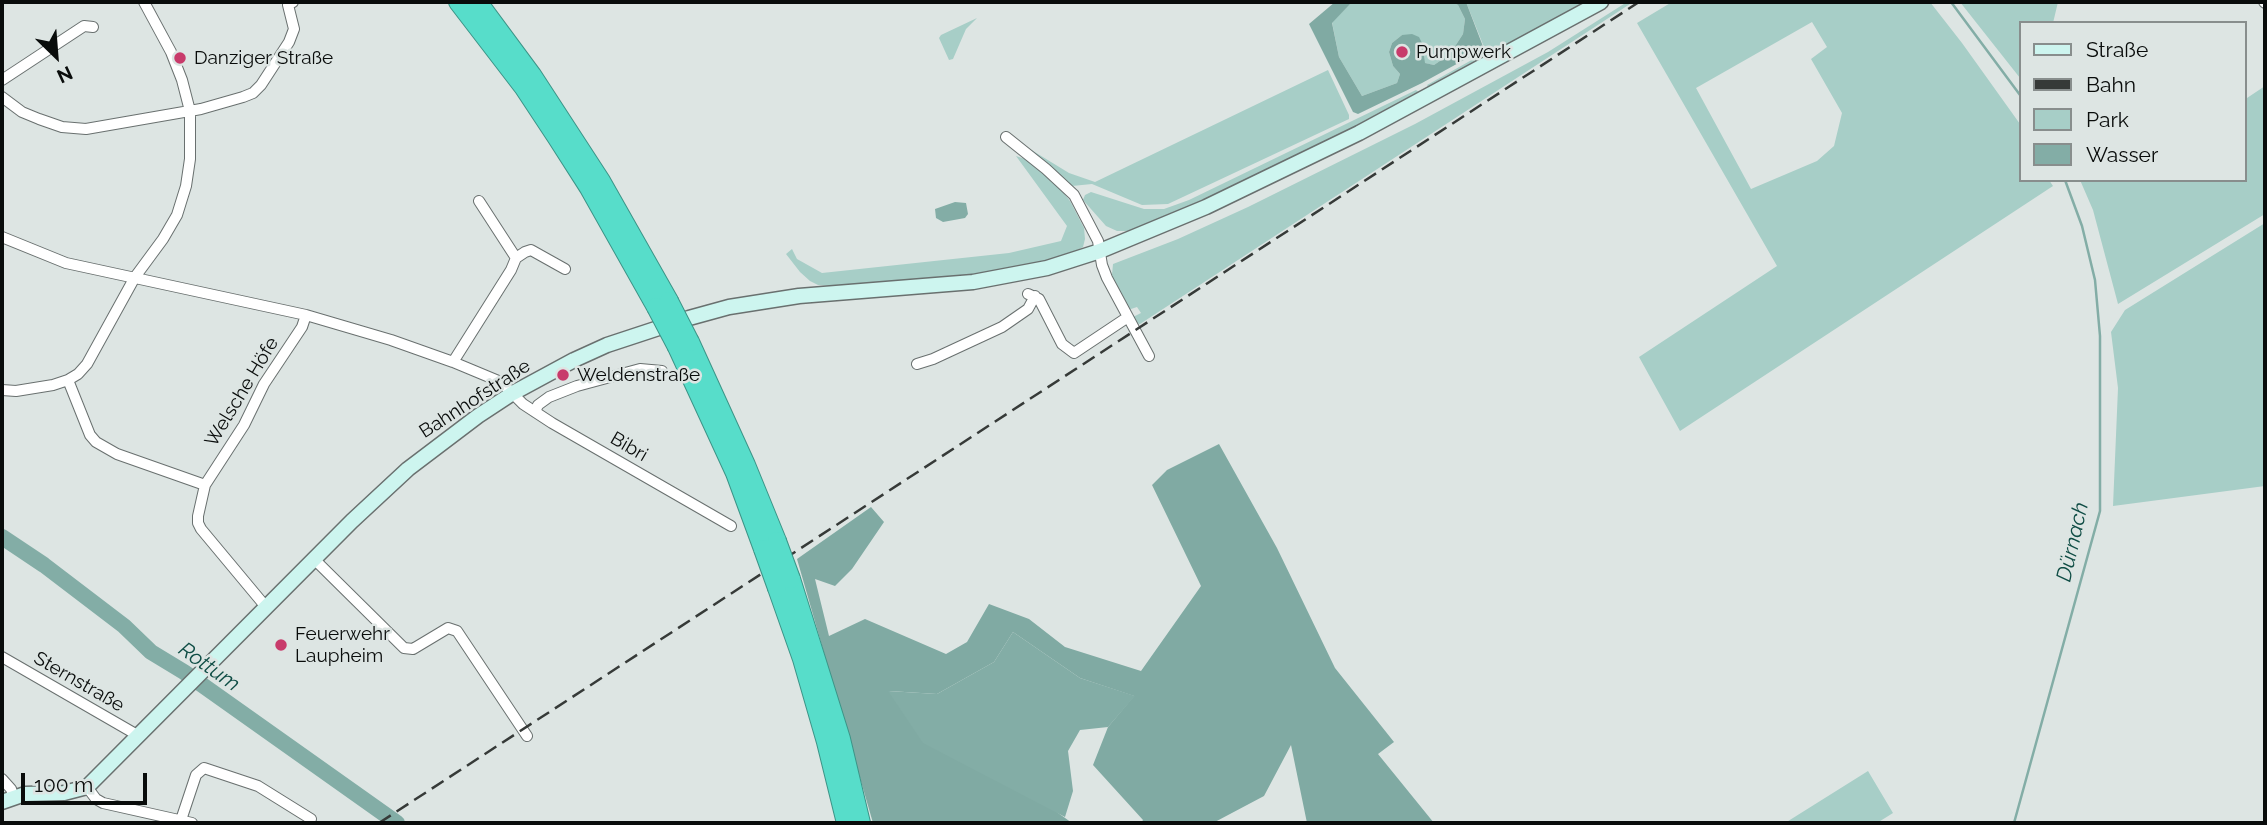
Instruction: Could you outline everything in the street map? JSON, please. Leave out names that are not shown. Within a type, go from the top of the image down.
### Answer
[{"type":"highway","points":[[458,2],[524,88],[628,254],[663,304]]},
{"type":"highway","points":[[478,2],[532,75],[601,181],[747,465],[770,545],[841,739],[861,823]]},
{"type":"highway","points":[[784,584],[846,823]]},
{"type":"main road","name":"Bahnhofstraße","points":[[87,787],[352,521],[408,469],[442,441],[513,393],[574,360],[607,345],[729,307],[799,296],[973,282],[1047,268],[1100,251],[1206,207],[1359,133],[1601,2]]},
{"type":"main road","points":[[8,800],[33,793],[64,793],[87,787]]},
{"type":"street","points":[[2,390],[16,391],[53,385],[78,374],[87,364],[135,277],[177,215],[186,186],[190,159],[190,111],[172,52],[144,2]]},
{"type":"street","points":[[2,97],[22,112],[39,119],[73,128],[93,128],[190,111],[243,97],[253,93],[261,85],[293,35],[294,22],[289,3]]},
{"type":"street","points":[[2,80],[84,26],[93,27]]},
{"type":"street","points":[[1006,137],[1074,194],[1092,226],[1107,278],[1149,356]]},
{"type":"street","points":[[479,201],[516,258]]},
{"type":"street","points":[[2,237],[66,263],[306,315],[391,340],[501,382],[513,393]]},
{"type":"street","points":[[453,362],[516,258],[531,250],[565,269]]},
{"type":"street","points":[[917,364],[1002,327],[1028,309],[1031,295],[1042,304],[1062,344],[1074,353],[1128,317]]},
{"type":"street","name":"Welsche Höfe","points":[[266,607],[201,530],[198,516],[205,485],[244,425],[264,384],[302,327],[306,315]]},
{"type":"street","name":"Bahnhofstraße","points":[[535,412],[538,405],[549,397],[577,386],[640,369],[662,371]]},
{"type":"street","points":[[68,380],[90,435],[96,442],[117,454],[205,485]]},
{"type":"street","name":"Bibri","points":[[513,393],[535,412],[731,526]]},
{"type":"street","points":[[314,559],[404,648],[413,649],[448,628],[457,631],[527,736]]},
{"type":"street","name":"Sternstraße","points":[[2,657],[139,736]]},
{"type":"street","points":[[87,787],[96,799],[103,803],[186,821],[196,775],[204,768],[258,786],[311,820]]},
{"type":"street","points":[[2,779],[11,789],[8,800]]},
{"type":"green space","points":[[1352,2],[1452,2],[1458,5],[1465,19],[1463,34],[1450,54],[1434,65],[1424,63],[1402,35],[1392,43],[1389,52],[1393,66],[1400,74],[1397,83],[1362,96],[1339,57],[1332,22]]},
{"type":"green space","points":[[1466,2],[1589,2],[1429,88],[1427,85],[1486,52]]},
{"type":"green space","points":[[1627,2],[1633,2],[1140,324],[1136,323],[1133,317],[1141,313],[1137,307],[1128,310],[1112,275],[1113,264],[1178,239],[1248,207],[1415,124],[1548,52]]},
{"type":"green space","points":[[1672,2],[1930,2],[2018,121],[2018,182],[2050,182],[2053,186],[1680,431],[1639,357],[1777,266],[1637,23]],"holes":[[[1812,22],[1827,47],[1811,59],[1842,113],[1834,146],[1817,161],[1751,189],[1696,88]]]},
{"type":"green space","points":[[1960,2],[2058,2],[2053,21],[2018,21],[2018,75]]},
{"type":"green space","points":[[977,18],[966,29],[953,59],[949,60],[939,38],[941,35]]},
{"type":"green space","points":[[1328,70],[1349,119],[1168,204],[1142,205],[1092,184],[1072,186],[1015,140],[1069,173],[1095,182]]},
{"type":"green space","points":[[2265,86],[2265,214],[2118,304],[2093,210],[2081,182],[2246,182],[2246,99]]},
{"type":"green space","points":[[1416,90],[1420,96],[1285,163],[1130,231],[1117,231],[1106,226],[1083,200],[1085,195],[1091,192],[1144,209],[1164,209],[1189,200]]},
{"type":"green space","points":[[1016,156],[1025,159],[1056,183],[1070,201],[1084,228],[1083,247],[1040,262],[964,276],[829,286],[810,281],[786,254],[792,249],[797,259],[822,273],[1009,253],[1061,241],[1067,226]]},
{"type":"green space","points":[[2265,223],[2265,486],[2113,506],[2118,388],[2111,332],[2125,310]]},
{"type":"green space","points":[[1868,771],[1893,813],[1877,823],[1785,823]]},
{"type":"shaded area","points":[[1335,2],[1352,2],[1332,23],[1339,57],[1362,96],[1397,83],[1400,74],[1393,66],[1389,52],[1392,43],[1402,35],[1412,34],[1419,37],[1425,63],[1434,65],[1450,54],[1463,34],[1465,19],[1458,5],[1452,2],[1466,2],[1484,49],[1358,114],[1353,112],[1309,24]]},
{"type":"shaded area","points":[[1219,444],[1277,548],[1335,668],[1394,742],[1378,754],[1434,823],[1307,823],[1291,745],[1264,796],[1213,823],[1141,823],[1143,820],[1093,765],[1108,727],[1134,696],[1080,678],[1013,632],[994,662],[937,694],[889,691],[1072,823],[873,823],[797,559],[871,507],[884,522],[852,569],[835,586],[815,579],[829,636],[865,619],[946,654],[967,642],[989,604],[1029,619],[1065,647],[1141,671],[1201,586],[1152,485],[1167,470]]},
{"type":"water","points":[[955,202],[966,203],[968,214],[965,218],[943,222],[936,218],[935,209]]},
{"type":"water","points":[[1013,632],[1080,678],[1135,696],[1108,727],[1080,730],[1068,751],[1073,791],[1065,817],[923,743],[888,691],[937,694],[994,662]]},
{"type":"waterway","name":"Dürnach","points":[[1951,2],[2018,92]]},
{"type":"waterway","name":"Dürnach","points":[[2014,823],[2100,511],[2100,336],[2095,280],[2082,226],[2066,182]]},
{"type":"waterway","name":"Rottum","points":[[2,537],[44,565],[124,626],[151,652],[184,672],[397,823]]},
{"type":"railway","points":[[379,823],[1639,2]]},
{"type":"place","name":"Pumpwerk","points":[[1402,52]]},
{"type":"place","name":"Danziger Straße","points":[[180,58]]},
{"type":"place","name":"Weldenstraße","points":[[563,375]]},
{"type":"place","name":"Feuerwehr Laupheim","points":[[281,645]]}]
